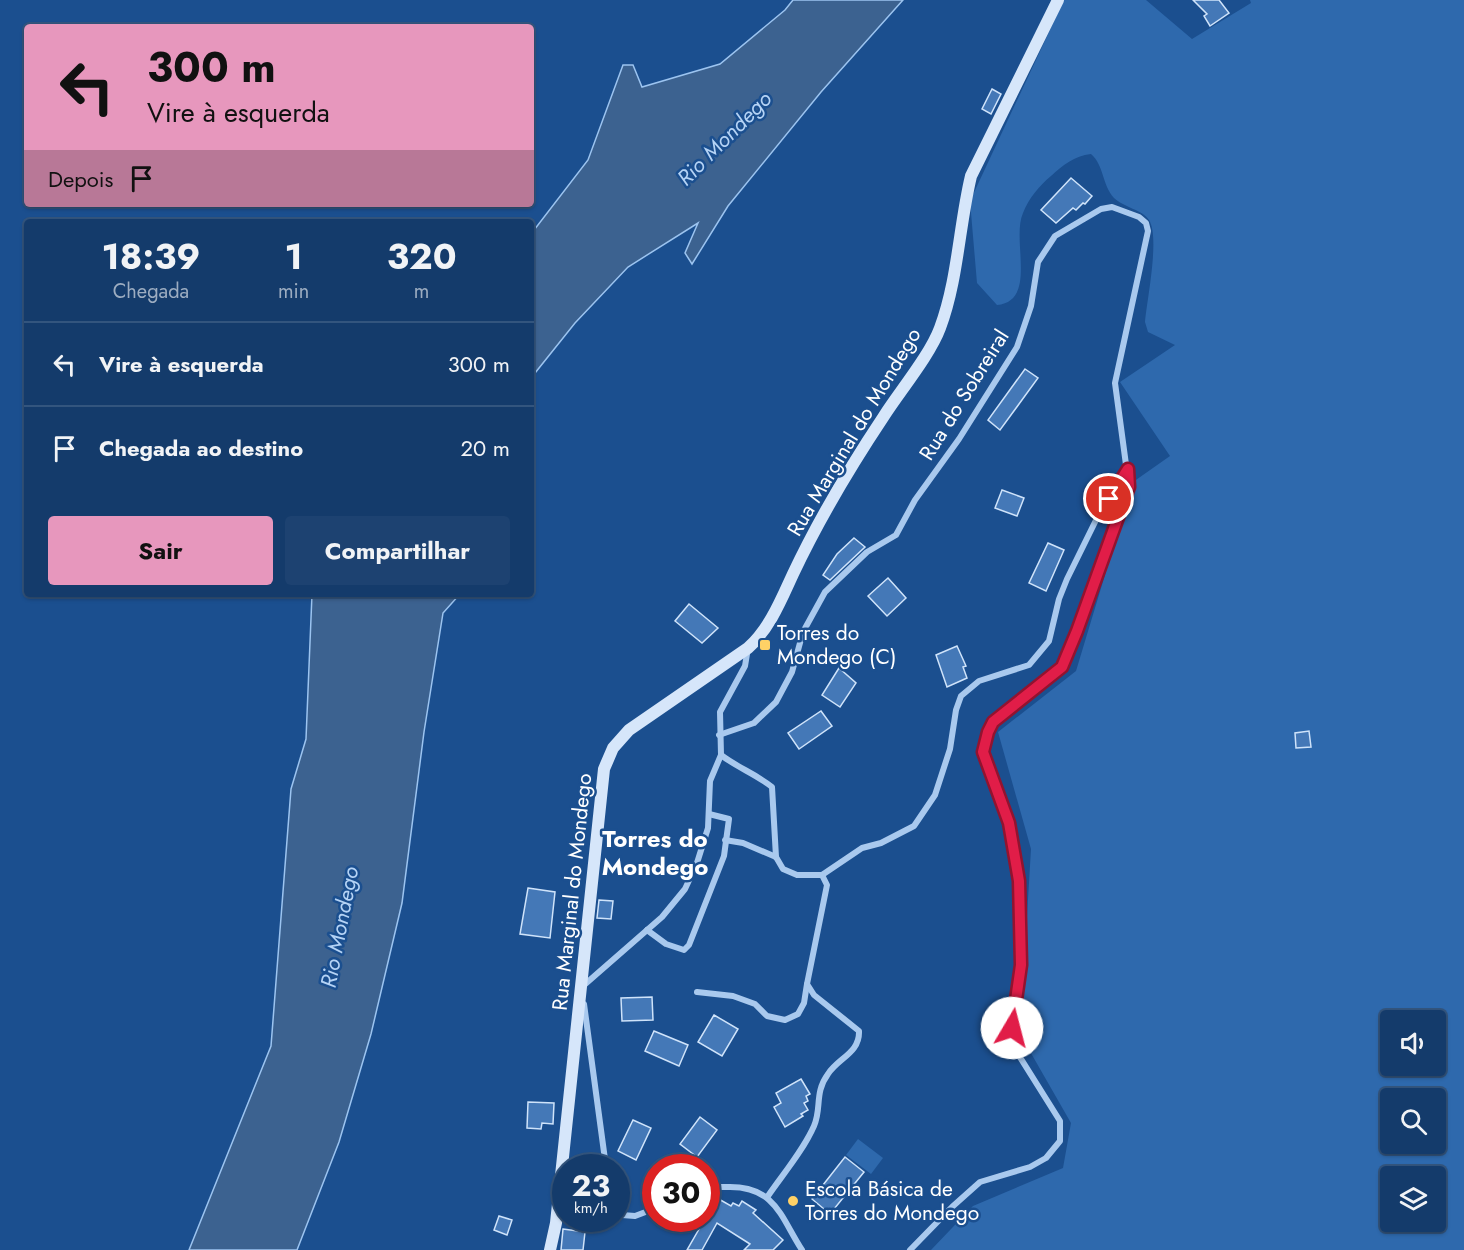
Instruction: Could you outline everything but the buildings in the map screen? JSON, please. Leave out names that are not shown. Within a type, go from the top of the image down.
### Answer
[{"type":"main road","name":"Rua Marginal do Mondego","points":[[550,1250],[556,1223],[600,784],[604,769],[613,748],[629,730],[748,648],[758,639],[771,619],[813,532],[859,454],[940,329],[950,296],[963,206],[971,176],[1058,0]]},
{"type":"street","name":"Rua do Sobreiral","points":[[719,735],[754,723],[776,702],[792,672],[802,632],[825,592],[867,552],[896,535],[915,500],[959,439],[1017,347],[1031,306],[1038,261],[1055,236],[1101,209],[1112,207],[1146,222],[1148,231],[1115,383],[1129,487],[1062,667],[993,722],[983,752],[1009,823],[1019,881],[1021,965],[1012,1028],[1018,1054],[1060,1121],[1060,1141],[1046,1158],[1030,1167],[980,1182],[951,1207],[910,1250]]},
{"type":"street","points":[[721,755],[739,769],[762,779],[772,787],[776,857],[783,869],[797,875],[822,875],[862,848],[881,843],[914,826],[935,795],[950,749],[956,710],[961,696],[979,681],[1029,664],[1049,641],[1059,599],[1067,579],[1099,514],[1128,469]]},
{"type":"street","points":[[604,1154],[581,987],[647,930],[675,903],[688,884],[703,844],[709,814],[710,781],[721,755],[720,712],[745,666],[748,648]]},
{"type":"street","points":[[647,930],[677,949],[684,950],[688,947],[724,856],[729,819],[709,814]]},
{"type":"street","points":[[725,840],[743,843],[776,857]]},
{"type":"street","points":[[697,992],[732,996],[755,1004],[767,1016],[785,1020],[798,1014],[804,1003],[827,885],[822,875]]},
{"type":"street","points":[[768,1196],[813,1129],[819,1115],[818,1094],[828,1073],[860,1041],[860,1031],[814,995],[807,984]]},
{"type":"street","points":[[720,1188],[740,1187],[768,1196],[783,1214],[802,1250]]},
{"type":"shaded area","points":[[1064,0],[1146,0],[1192,39],[1251,3],[1250,0],[1464,0],[1464,1250],[931,1250],[973,1206],[1063,1168],[1071,1123],[1020,1034],[1031,849],[998,732],[1076,671],[1133,482],[1170,456],[1120,382],[1175,345],[1148,332],[1145,322],[1153,254],[1152,228],[1146,217],[1114,198],[1091,154],[1074,159],[1060,168],[1042,184],[1028,202],[1020,225],[1021,268],[1017,293],[1009,301],[997,305],[977,283],[970,201]]},
{"type":"shaded area","points":[[858,1139],[883,1158],[871,1174],[846,1155]]},
{"type":"water","name":"Rio Mondego","points":[[793,0],[903,0],[821,92],[728,206],[692,264],[685,253],[698,223],[628,267],[575,323],[534,374],[534,230],[588,160],[623,65],[633,65],[642,87],[720,64],[785,10]]},
{"type":"water","name":"Rio Mondego","points":[[312,597],[457,597],[443,613],[424,732],[402,903],[371,1034],[339,1142],[297,1250],[189,1250],[271,1046],[291,789],[306,739]]},
{"type":"place","name":"Torres do Mondego (C)","points":[[765,645]]},
{"type":"place","name":"Escola Básica de Torres do Mondego","points":[[793,1201]]},
{"type":"district","name":"Torres do Mondego","points":[[655,852]]},
{"type":"route","points":[[1012,1028],[1021,965],[1019,881],[1009,823],[983,752],[993,722],[1062,667],[1129,487],[1128,469],[1109,499]]}]
